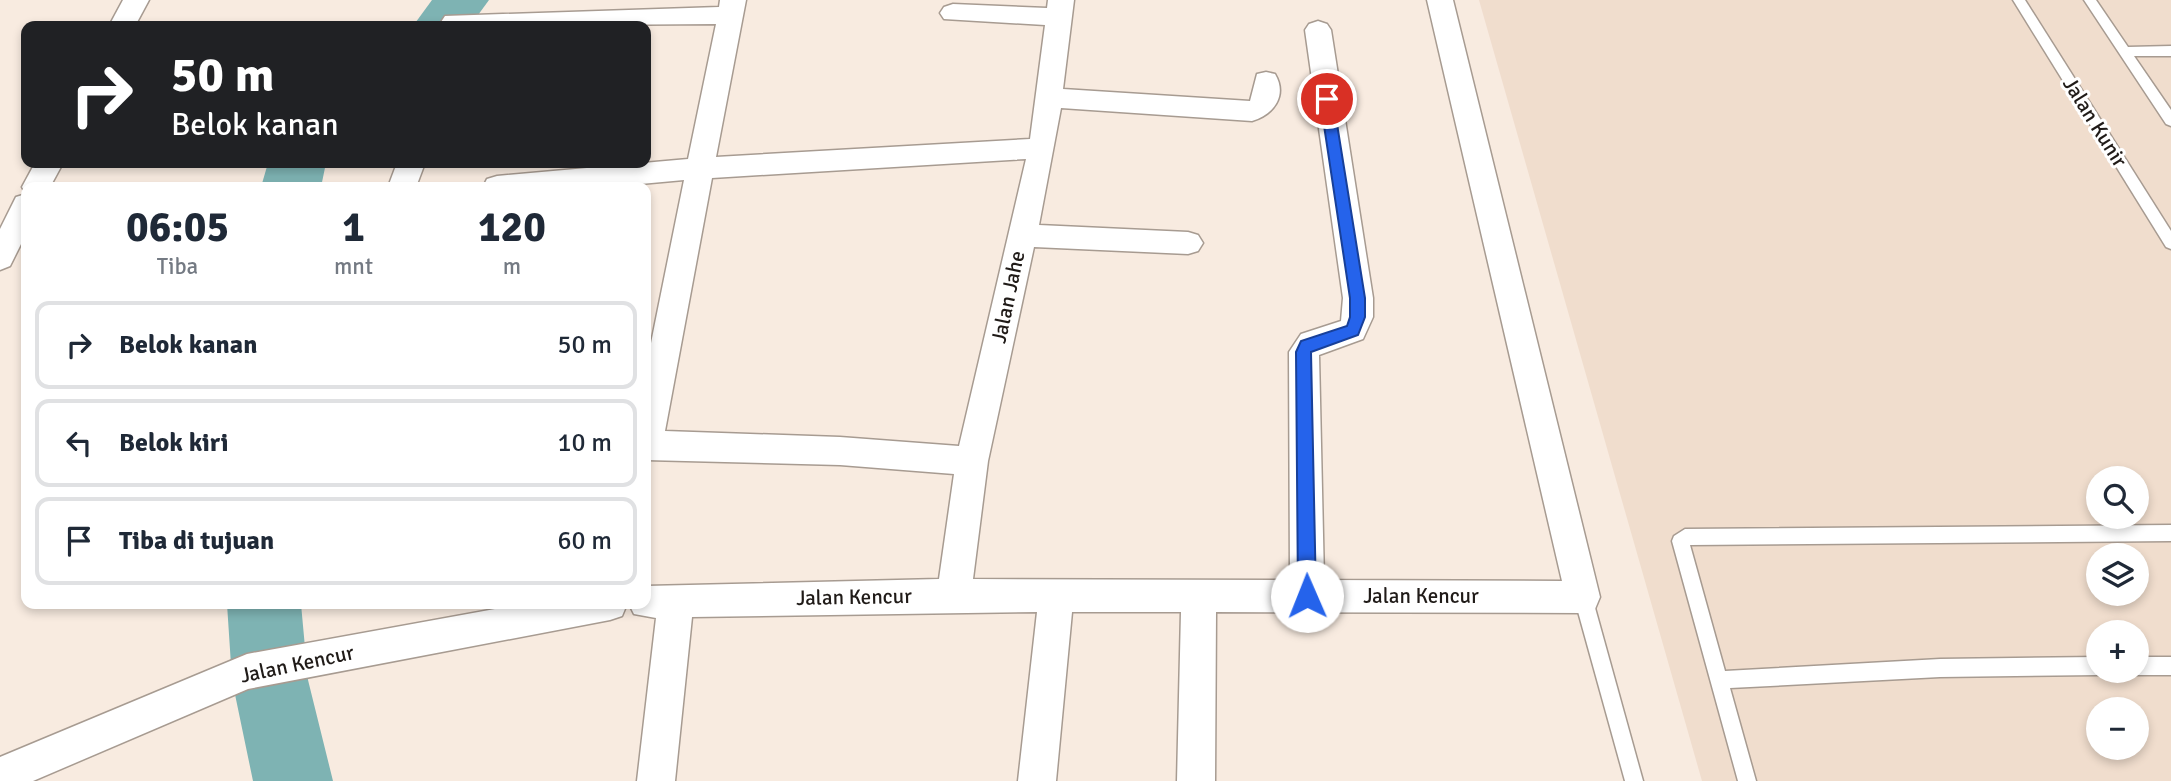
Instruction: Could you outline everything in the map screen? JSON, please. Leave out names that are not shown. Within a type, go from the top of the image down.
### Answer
[{"type":"street","points":[[125,21],[136,0]]},
{"type":"street","points":[[1440,0],[1583,597]]},
{"type":"street","points":[[474,21],[732,8],[651,420]]},
{"type":"street","points":[[953,13],[1060,8]]},
{"type":"street","name":"Jalan Jahe","points":[[954,594],[972,461],[1042,148],[1060,8]]},
{"type":"street","points":[[1307,596],[1304,352],[1306,346],[1314,342],[1352,330],[1358,317],[1358,298],[1318,30]]},
{"type":"street","points":[[1048,99],[1252,111],[1262,107],[1266,101],[1266,81]]},
{"type":"street","points":[[551,182],[702,168],[1042,148]]},
{"type":"street","points":[[0,258],[21,221]]},
{"type":"street","points":[[1022,235],[1188,243]]},
{"type":"street","points":[[651,445],[840,450],[972,461]]},
{"type":"street","name":"Jalan Kencur","points":[[661,602],[954,594],[1583,597]]},
{"type":"street","points":[[1037,781],[1056,596]]},
{"type":"street","points":[[1196,781],[1199,596]]},
{"type":"street","points":[[656,781],[661,602]]},
{"type":"street","name":"Jalan Kencur","points":[[0,776],[228,678],[584,609]]},
{"type":"lane","name":"Jalan Kunir","points":[[2019,0],[2171,243]]},
{"type":"lane","points":[[2090,0],[2171,121]]},
{"type":"lane","points":[[2124,52],[2171,51]]},
{"type":"lane","points":[[1748,781],[1679,541],[1685,537],[2171,533]]},
{"type":"lane","points":[[1583,597],[1634,781]]},
{"type":"lane","points":[[2149,666],[2171,666]]},
{"type":"lane","points":[[1717,680],[1940,668],[2086,667]]},
{"type":"shaded area","points":[[1479,0],[2171,0],[2171,781],[1702,781]]},
{"type":"waterway","points":[[444,21],[462,0]]},
{"type":"waterway","points":[[292,182],[296,168]]},
{"type":"waterway","points":[[264,609],[270,680],[293,781]]},
{"type":"route","points":[[1307,596],[1304,352],[1306,346],[1314,342],[1352,330],[1358,317],[1358,298],[1352,274],[1327,99]]}]
